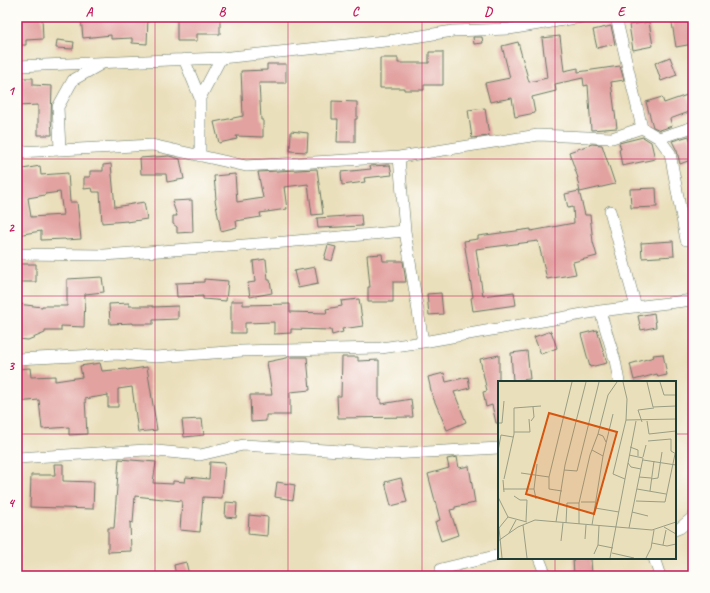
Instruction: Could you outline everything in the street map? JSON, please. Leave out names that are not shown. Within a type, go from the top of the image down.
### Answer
[{"type":"street","points":[[17,66],[221,58],[395,40],[453,31],[508,29],[582,17]]},
{"type":"street","points":[[616,17],[642,128]]},
{"type":"street","points":[[200,98],[221,58]]},
{"type":"street","points":[[184,59],[200,98],[200,156]]},
{"type":"street","points":[[60,150],[58,107],[73,80],[105,62]]},
{"type":"street","points":[[660,138],[693,127]]},
{"type":"street","points":[[17,152],[152,145],[246,166],[399,157],[538,135],[612,138],[642,128],[660,138],[670,153],[686,240],[693,239]]},
{"type":"street","points":[[399,157],[404,231],[422,342]]},
{"type":"street","points":[[610,211],[636,307]]},
{"type":"street","points":[[17,254],[104,254],[285,242],[404,231]]},
{"type":"street","points":[[17,359],[116,354],[156,356],[242,351],[381,348],[600,311],[693,300]]},
{"type":"street","points":[[600,311],[620,381]]},
{"type":"street","points":[[17,458],[146,450],[200,455],[243,445],[391,454],[498,448]]},
{"type":"street","points":[[676,530],[693,518]]},
{"type":"street","points":[[441,569],[498,556]]},
{"type":"street","points":[[539,559],[546,576]]},
{"type":"street","points":[[654,559],[660,576]]},
{"type":"building","points":[[17,17],[42,17],[43,39],[26,40],[26,45],[17,45]]},
{"type":"building","points":[[148,17],[147,44],[132,43],[132,38],[111,39],[111,35],[83,38],[81,18]]},
{"type":"building","points":[[177,17],[220,17],[220,34],[197,34],[197,41],[177,41]]},
{"type":"building","points":[[671,17],[688,17],[693,44],[676,47]]},
{"type":"building","points":[[649,22],[653,46],[633,50],[629,25]]},
{"type":"building","points":[[611,26],[615,44],[597,48],[593,30]]},
{"type":"building","points":[[560,36],[564,71],[578,68],[578,72],[620,66],[624,80],[611,82],[617,128],[591,130],[588,85],[584,86],[583,78],[555,84],[556,91],[532,97],[535,113],[515,117],[512,98],[490,102],[485,83],[510,78],[502,46],[518,42],[529,82],[547,78],[542,38]]},
{"type":"building","points":[[473,37],[482,37],[483,43],[474,44]]},
{"type":"building","points":[[57,40],[74,42],[73,49],[56,48]]},
{"type":"building","points":[[429,52],[443,52],[443,85],[424,85],[424,90],[380,88],[380,58],[398,58],[398,63],[429,63]]},
{"type":"building","points":[[670,57],[677,75],[661,81],[655,63]]},
{"type":"building","points":[[267,64],[286,64],[286,83],[259,83],[261,120],[263,120],[263,137],[236,136],[237,139],[219,143],[214,122],[243,116],[241,71],[267,70]]},
{"type":"building","points":[[17,78],[33,78],[33,85],[52,86],[52,135],[38,135],[38,105],[17,106]]},
{"type":"building","points":[[687,95],[692,111],[670,119],[672,126],[660,130],[653,127],[646,102],[662,97],[664,103]]},
{"type":"building","points":[[332,101],[357,102],[355,142],[337,142],[338,119],[332,119]]},
{"type":"building","points":[[485,108],[489,136],[472,138],[468,110]]},
{"type":"building","points":[[291,131],[308,133],[307,152],[290,151]]},
{"type":"building","points":[[689,136],[693,149],[693,159],[680,164],[677,151],[672,141]]},
{"type":"building","points":[[643,137],[651,142],[655,159],[622,166],[619,149],[621,149],[619,143]]},
{"type":"building","points":[[592,144],[602,145],[615,184],[580,192],[578,178],[569,152]]},
{"type":"building","points":[[169,156],[180,159],[184,179],[167,182],[166,174],[141,174],[140,158]]},
{"type":"building","points":[[111,164],[115,207],[144,202],[147,219],[127,222],[102,223],[100,192],[93,192],[92,188],[84,189],[84,177],[90,177],[90,171],[103,171],[103,165]]},
{"type":"building","points":[[390,165],[392,175],[364,178],[365,182],[342,185],[341,172],[371,169],[370,166]]},
{"type":"building","points":[[40,166],[41,175],[68,173],[70,202],[77,202],[81,239],[41,240],[41,231],[17,235],[17,170]],"holes":[[[60,192],[63,215],[31,217],[28,198]]]},
{"type":"building","points":[[317,169],[323,214],[312,215],[308,184],[284,187],[287,209],[260,213],[261,217],[236,221],[237,227],[221,231],[215,200],[214,176],[235,174],[237,202],[263,198],[258,172]]},
{"type":"building","points":[[656,188],[657,207],[631,208],[630,189]]},
{"type":"building","points":[[579,191],[585,215],[590,215],[593,242],[597,256],[573,262],[576,274],[547,279],[538,241],[476,249],[483,296],[514,292],[516,305],[473,311],[471,298],[473,297],[464,241],[478,239],[478,236],[531,229],[531,231],[574,223],[573,207],[568,208],[565,194]]},
{"type":"building","points":[[192,200],[193,232],[177,233],[177,227],[173,224],[173,216],[177,216],[172,201]]},
{"type":"building","points":[[361,215],[362,226],[318,228],[317,218]]},
{"type":"building","points":[[673,241],[674,256],[642,258],[641,243]]},
{"type":"building","points":[[328,245],[336,247],[332,261],[324,259]]},
{"type":"building","points":[[382,254],[383,261],[403,261],[406,282],[393,282],[393,302],[368,302],[368,287],[370,287],[367,255]]},
{"type":"building","points":[[266,259],[268,280],[270,280],[272,293],[250,297],[248,283],[255,282],[253,261]]},
{"type":"building","points":[[17,264],[36,264],[36,282],[17,282]]},
{"type":"building","points":[[315,267],[318,284],[298,288],[294,271]]},
{"type":"building","points":[[102,277],[104,292],[85,294],[84,327],[61,326],[61,331],[45,331],[45,333],[28,340],[17,339],[18,304],[42,307],[67,306],[67,279]]},
{"type":"building","points":[[204,279],[228,281],[226,301],[203,299],[203,296],[177,297],[176,283],[204,282]]},
{"type":"building","points":[[441,293],[443,314],[429,315],[427,294]]},
{"type":"building","points":[[359,299],[363,326],[342,329],[343,332],[332,335],[331,330],[291,329],[291,333],[274,334],[274,322],[245,323],[245,333],[231,333],[231,301],[243,301],[243,305],[290,304],[290,312],[327,313],[326,309],[342,306],[341,301]]},
{"type":"building","points":[[129,303],[129,306],[178,306],[178,319],[153,320],[153,324],[110,324],[109,304]]},
{"type":"building","points":[[654,313],[656,327],[641,330],[638,316]]},
{"type":"building","points":[[597,330],[607,363],[590,367],[581,334]]},
{"type":"building","points":[[551,331],[557,348],[541,354],[534,337]]},
{"type":"building","points":[[527,351],[530,379],[513,381],[511,353]]},
{"type":"building","points":[[663,354],[667,375],[658,377],[657,374],[634,380],[630,364],[654,357],[653,355]]},
{"type":"building","points":[[499,355],[498,423],[496,423],[492,405],[486,407],[483,392],[487,391],[480,359]]},
{"type":"building","points":[[291,357],[307,357],[310,390],[290,392],[290,415],[266,415],[266,421],[251,422],[250,395],[272,395],[267,362]]},
{"type":"building","points":[[342,357],[358,357],[358,361],[379,360],[379,399],[381,399],[381,404],[411,399],[413,417],[338,418],[337,396],[341,396]]},
{"type":"building","points":[[100,363],[102,371],[127,370],[147,367],[157,430],[138,432],[132,387],[118,389],[118,407],[108,407],[108,395],[85,399],[87,434],[69,435],[69,427],[42,429],[39,400],[17,402],[17,369],[30,368],[31,377],[55,376],[55,381],[82,377],[80,366]]},
{"type":"building","points":[[444,373],[446,382],[468,377],[470,388],[454,392],[466,422],[447,430],[432,395],[428,377]]},
{"type":"building","points":[[202,419],[204,435],[184,437],[182,420]]},
{"type":"building","points":[[457,457],[459,468],[469,466],[475,503],[455,507],[455,509],[450,510],[458,535],[441,541],[435,522],[440,520],[428,474],[449,468],[447,459]]},
{"type":"building","points":[[119,459],[156,462],[153,483],[173,484],[173,481],[185,482],[186,477],[209,479],[210,462],[225,463],[222,498],[203,497],[200,532],[180,530],[182,501],[135,496],[133,523],[130,522],[131,551],[108,552],[108,528],[114,528]]},
{"type":"building","points":[[54,464],[63,464],[63,481],[94,482],[93,509],[30,507],[31,475],[55,475]]},
{"type":"building","points":[[401,478],[407,502],[391,506],[385,482]]},
{"type":"building","points":[[277,482],[295,485],[293,500],[275,497]]},
{"type":"building","points":[[226,502],[237,503],[236,518],[225,517]]},
{"type":"building","points":[[249,515],[268,517],[267,536],[248,534]]},
{"type":"building","points":[[573,559],[591,559],[592,576],[574,576]]},
{"type":"building","points":[[186,562],[189,575],[176,576],[174,565]]}]
